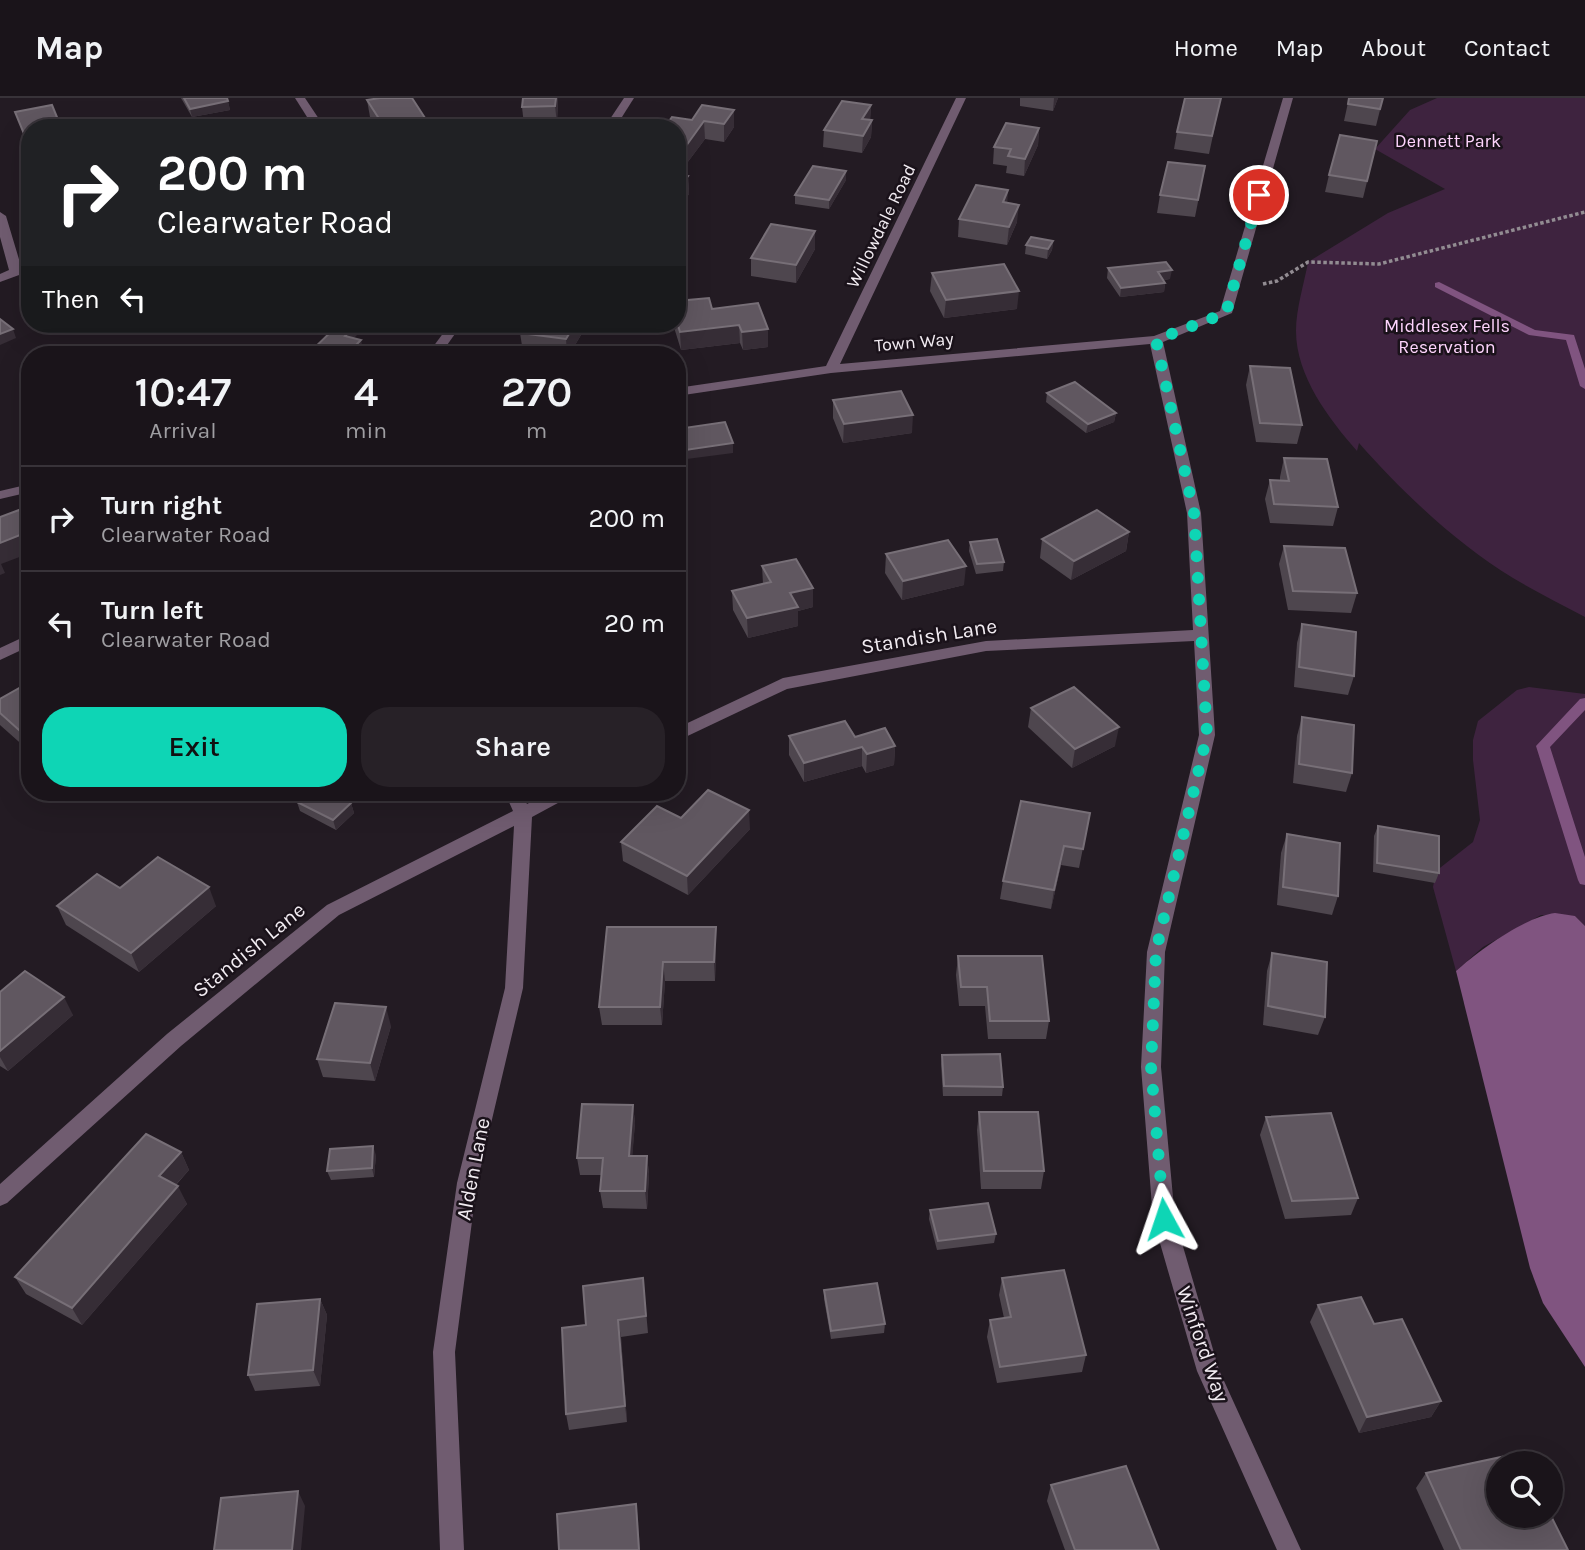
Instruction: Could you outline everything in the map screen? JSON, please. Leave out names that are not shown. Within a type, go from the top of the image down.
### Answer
[{"type":"street","points":[[300,98],[314,119]]},
{"type":"street","points":[[615,119],[629,98]]},
{"type":"street","name":"Willowdale Road","points":[[831,369],[961,98]]},
{"type":"street","points":[[1232,291],[1288,98]]},
{"type":"street","points":[[0,216],[16,272]]},
{"type":"street","points":[[0,278],[21,270]]},
{"type":"street","name":"Town Way","points":[[686,391],[831,369],[1156,340],[1226,313],[1232,291]]},
{"type":"street","name":"Winford Way","points":[[1156,340],[1194,513],[1207,735],[1156,951],[1151,1067],[1164,1219],[1208,1371],[1289,1550]]},
{"type":"street","points":[[0,495],[21,490]]},
{"type":"street","name":"Standish Lane","points":[[686,731],[783,684],[986,646],[1201,635]]},
{"type":"street","points":[[0,655],[21,644]]},
{"type":"street","name":"Alden Lane","points":[[452,1550],[444,1352],[467,1182],[514,988],[523,814],[517,801]]},
{"type":"street","name":"Standish Lane","points":[[0,1197],[174,1040],[334,910],[548,801]]},
{"type":"path","points":[[1232,291],[1278,281],[1308,261],[1379,264],[1585,212]]},
{"type":"green space","name":"Middlesex Fells Reservation","points":[[1437,98],[1585,98],[1585,617],[1492,565],[1451,534],[1412,499],[1359,443],[1357,451],[1316,396],[1297,348],[1296,323],[1308,262],[1388,213],[1445,189],[1375,149],[1410,110]]},
{"type":"green space","points":[[1529,687],[1585,694],[1585,926],[1575,916],[1541,915],[1483,947],[1456,971],[1433,887],[1436,871],[1473,842],[1480,820],[1473,760],[1473,740],[1478,721],[1517,690]]},
{"type":"shaded area","points":[[1555,913],[1575,916],[1585,926],[1585,1367],[1543,1303],[1530,1268],[1456,971],[1490,944],[1517,928]]},
{"type":"building","points":[[184,98],[227,98],[228,101],[190,109]]},
{"type":"building","points":[[412,98],[426,119],[379,119],[367,100]]},
{"type":"building","points":[[523,98],[556,98],[555,106],[522,107]]},
{"type":"building","points":[[1185,98],[1221,98],[1212,136],[1177,132]]},
{"type":"building","points":[[1349,98],[1383,98],[1380,109],[1348,104]]},
{"type":"building","points":[[842,101],[871,105],[862,119],[872,120],[863,136],[824,130]]},
{"type":"building","points":[[52,105],[58,119],[21,119],[21,127],[15,112]]},
{"type":"building","points":[[702,105],[734,110],[724,124],[704,121],[686,146],[686,119],[692,120]]},
{"type":"building","points":[[1006,123],[1039,128],[1025,159],[1008,156],[1011,149],[994,147]]},
{"type":"building","points":[[1340,135],[1377,141],[1367,181],[1329,175]]},
{"type":"building","points":[[1168,162],[1205,166],[1198,200],[1160,195]]},
{"type":"building","points":[[813,166],[846,171],[829,200],[795,195]]},
{"type":"building","points":[[976,185],[1008,190],[1003,202],[1019,205],[1009,227],[959,219]]},
{"type":"building","points":[[771,224],[815,231],[796,265],[751,258]]},
{"type":"building","points":[[1031,237],[1053,241],[1048,249],[1026,245]]},
{"type":"building","points":[[1166,262],[1172,270],[1158,272],[1165,283],[1121,288],[1108,268]]},
{"type":"building","points":[[1004,264],[1019,291],[946,300],[932,273]]},
{"type":"building","points":[[709,298],[712,309],[758,303],[768,329],[742,332],[739,325],[686,331],[686,300]]},
{"type":"building","points":[[0,319],[13,329],[0,334]]},
{"type":"building","points":[[330,333],[348,333],[345,336],[361,340],[355,346],[316,346]]},
{"type":"building","points":[[520,333],[570,333],[566,339]]},
{"type":"building","points":[[1250,366],[1290,368],[1302,425],[1260,423]]},
{"type":"building","points":[[1075,382],[1116,413],[1088,424],[1047,393]]},
{"type":"building","points":[[901,391],[913,415],[844,424],[833,400]]},
{"type":"building","points":[[725,422],[733,443],[686,450],[686,428]]},
{"type":"building","points":[[1284,458],[1327,459],[1338,507],[1274,504],[1270,480],[1289,481]]},
{"type":"building","points":[[19,510],[21,535],[0,543],[0,517]]},
{"type":"building","points":[[1097,510],[1129,532],[1074,561],[1042,539]]},
{"type":"building","points":[[997,539],[1004,562],[977,564],[970,542]]},
{"type":"building","points":[[948,540],[966,566],[903,581],[886,554]]},
{"type":"building","points":[[1284,546],[1345,548],[1357,593],[1293,591]]},
{"type":"building","points":[[796,559],[813,588],[790,593],[798,607],[747,618],[732,591],[771,582],[762,566]]},
{"type":"building","points":[[1302,624],[1356,632],[1354,676],[1299,667]]},
{"type":"building","points":[[21,687],[21,729],[0,713],[0,699]]},
{"type":"building","points":[[1074,687],[1119,727],[1075,749],[1031,708]]},
{"type":"building","points":[[1302,717],[1354,725],[1352,773],[1299,764]]},
{"type":"building","points":[[845,721],[855,737],[885,728],[895,746],[867,754],[862,747],[804,763],[789,736]]},
{"type":"building","points":[[708,790],[749,810],[687,876],[621,842],[657,806],[681,818]]},
{"type":"building","points":[[347,801],[351,803],[333,820],[297,802]]},
{"type":"building","points":[[1021,801],[1090,813],[1083,849],[1064,846],[1054,890],[1003,881]]},
{"type":"building","points":[[1378,826],[1439,836],[1439,873],[1377,863]]},
{"type":"building","points":[[1287,834],[1340,843],[1338,896],[1283,887]]},
{"type":"building","points":[[158,857],[209,887],[131,953],[57,906],[97,874],[120,888]]},
{"type":"building","points":[[607,927],[716,927],[714,962],[663,962],[660,1007],[599,1007]]},
{"type":"building","points":[[1272,953],[1327,962],[1325,1017],[1268,1006]]},
{"type":"building","points":[[958,956],[1042,956],[1049,1021],[990,1021],[987,987],[961,987]]},
{"type":"building","points":[[25,971],[64,997],[0,1051],[0,992]]},
{"type":"building","points":[[335,1003],[386,1007],[370,1063],[317,1059]]},
{"type":"building","points":[[1000,1054],[1003,1087],[944,1086],[942,1055]]},
{"type":"building","points":[[582,1104],[633,1105],[629,1156],[647,1156],[645,1191],[600,1191],[603,1158],[577,1158]]},
{"type":"building","points":[[979,1112],[1038,1112],[1044,1171],[984,1171]]},
{"type":"building","points":[[1331,1113],[1358,1198],[1292,1201],[1266,1117]]},
{"type":"building","points":[[146,1134],[181,1152],[159,1176],[178,1186],[72,1308],[15,1277]]},
{"type":"building","points":[[373,1146],[372,1168],[327,1171],[330,1149]]},
{"type":"building","points":[[988,1203],[996,1234],[938,1241],[930,1210]]},
{"type":"building","points":[[1064,1270],[1086,1355],[1000,1367],[990,1320],[1011,1317],[1002,1278]]},
{"type":"building","points":[[643,1278],[646,1316],[618,1320],[625,1406],[566,1414],[562,1328],[586,1325],[583,1286]]},
{"type":"building","points":[[877,1283],[885,1324],[831,1331],[824,1290]]},
{"type":"building","points":[[1361,1297],[1374,1324],[1402,1319],[1441,1401],[1367,1417],[1318,1305]]},
{"type":"building","points":[[320,1299],[313,1370],[248,1375],[257,1304]]},
{"type":"building","points":[[1486,1460],[1486,1528],[1557,1528],[1568,1550],[1461,1550],[1426,1473]]},
{"type":"building","points":[[1126,1466],[1159,1550],[1075,1550],[1051,1485]]},
{"type":"building","points":[[298,1491],[292,1550],[214,1550],[221,1498]]},
{"type":"building","points":[[636,1504],[639,1550],[559,1550],[557,1514]]},
{"type":"waterway","points":[[1439,285],[1533,333],[1570,337],[1585,386]]},
{"type":"waterway","points":[[1585,702],[1543,746],[1585,880]]},
{"type":"route","points":[[1164,1219],[1151,1067],[1156,951],[1207,735],[1194,513],[1156,340],[1226,313],[1259,195]]},
{"type":"park label","name":"Dennett Park","points":[[1448,141]]}]
